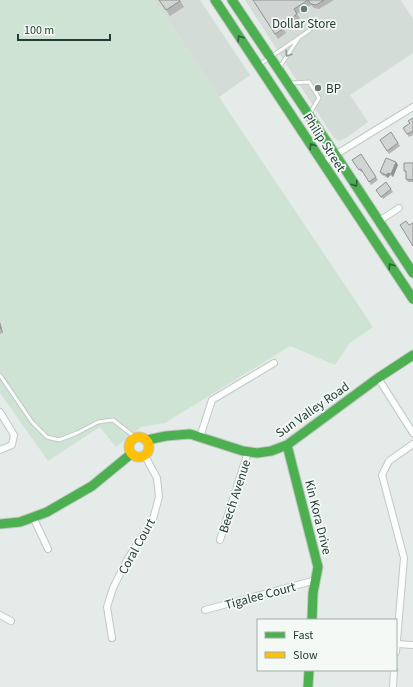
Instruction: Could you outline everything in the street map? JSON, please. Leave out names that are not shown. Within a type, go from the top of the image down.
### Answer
[{"type":"street","name":"Philip Street","points":[[215,0],[413,298]]},
{"type":"street","name":"Philip Street","points":[[232,0],[413,273]]},
{"type":"street","points":[[322,162],[413,107]]},
{"type":"street","points":[[379,221],[399,208]]},
{"type":"street","name":"Sun Valley Road","points":[[147,440],[166,436],[190,434],[248,452],[257,453],[271,451],[287,445],[378,378],[413,355]]},
{"type":"street","points":[[200,437],[212,400],[274,363]]},
{"type":"street","points":[[378,378],[413,433]]},
{"type":"street","points":[[0,412],[14,435],[12,445],[0,450]]},
{"type":"street","points":[[135,437],[141,437],[147,440],[149,449],[145,456],[138,458],[129,451],[129,443],[131,439],[135,437]]},
{"type":"street","points":[[413,444],[389,461],[382,476],[404,558],[397,644],[413,645]]},
{"type":"street","name":"Kin Kora Drive","points":[[287,445],[318,567],[313,593],[312,619]]},
{"type":"street","name":"Beech Avenue","points":[[220,540],[248,452]]},
{"type":"street","points":[[0,524],[20,522],[48,512],[92,486],[131,454]]},
{"type":"street","name":"Coral Court","points":[[112,638],[107,608],[113,588],[127,560],[153,519],[158,497],[156,478],[145,456]]},
{"type":"street","points":[[33,517],[48,550]]},
{"type":"street","name":"Tigalee Court","points":[[205,610],[316,580]]},
{"type":"street","points":[[0,615],[11,621]]},
{"type":"street","points":[[308,687],[309,671]]},
{"type":"street","points":[[393,687],[394,671]]},
{"type":"lane","points":[[258,65],[310,30]]},
{"type":"lane","points":[[280,72],[281,65],[299,38]]},
{"type":"lane","points":[[287,83],[309,82],[319,98],[309,115]]},
{"type":"lane","points":[[0,375],[32,422],[47,437],[60,440],[98,422],[113,420],[135,437]]},
{"type":"shaded area","points":[[154,0],[200,0],[250,75],[219,97]]},
{"type":"shaded area","points":[[245,0],[401,0],[413,19],[413,53],[350,95],[368,122],[346,138],[339,141],[334,138]]},
{"type":"green space","points":[[0,0],[154,0],[373,327],[350,343],[335,365],[290,346],[165,423],[141,427],[116,447],[100,427],[48,461],[0,393]]},
{"type":"building","points":[[159,0],[179,0],[180,1],[166,10]]},
{"type":"building","points":[[253,0],[308,0],[294,9],[297,14],[281,25],[283,29],[275,34]]},
{"type":"building","points":[[308,0],[324,0],[316,5],[311,4]]},
{"type":"building","points":[[413,118],[413,131],[407,134],[403,128],[410,123],[408,121]]},
{"type":"building","points":[[391,132],[398,143],[387,151],[380,140]]},
{"type":"building","points":[[361,154],[376,177],[369,182],[361,169],[359,170],[352,160]]},
{"type":"building","points":[[386,158],[396,162],[391,174],[388,173],[386,175],[380,172]]},
{"type":"building","points":[[404,163],[413,163],[413,180],[406,179]]},
{"type":"building","points":[[386,182],[391,189],[381,197],[376,190]]},
{"type":"building","points":[[406,221],[409,225],[413,223],[413,246],[400,225]]},
{"type":"traffic: fast","points":[[215,0],[413,299]]},
{"type":"traffic: fast","points":[[232,0],[413,273]]},
{"type":"traffic: fast","points":[[147,440],[166,436],[190,434],[243,451],[257,453],[271,451],[287,445],[378,378],[413,355]]},
{"type":"traffic: fast","points":[[287,445],[318,567],[313,593],[312,619]]},
{"type":"traffic: fast","points":[[0,524],[20,522],[47,512],[92,486],[131,454]]},
{"type":"traffic: fast","points":[[308,687],[309,671]]},
{"type":"traffic: slow","points":[[135,437],[143,437],[149,443],[149,447],[149,451],[143,457],[135,457],[129,451],[129,443],[135,437]]},
{"type":"place","name":"Dollar Store","points":[[304,9]]},
{"type":"place","name":"BP","points":[[318,88]]}]
